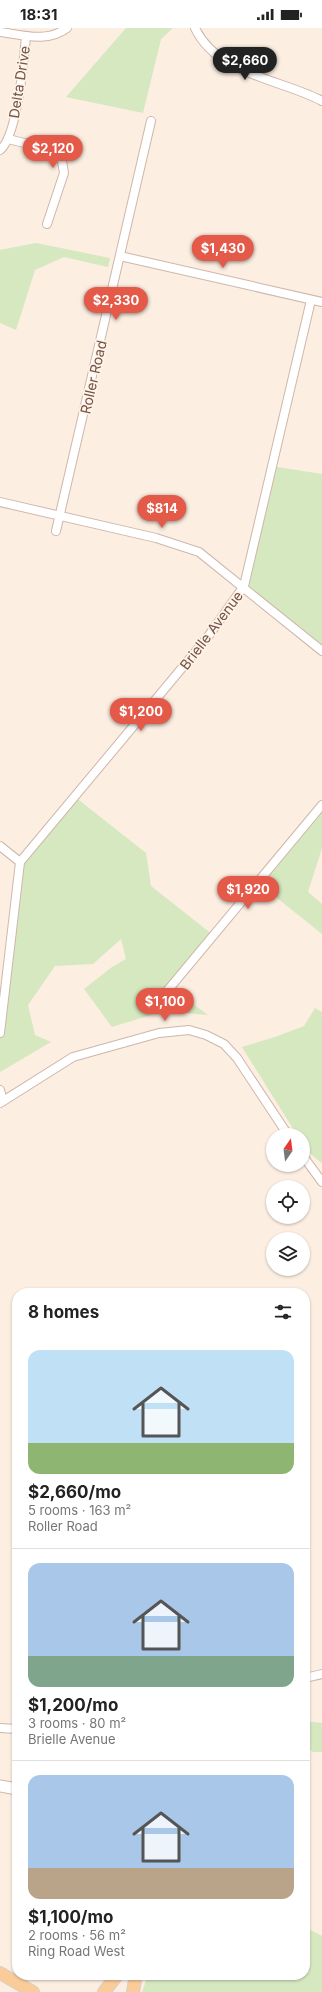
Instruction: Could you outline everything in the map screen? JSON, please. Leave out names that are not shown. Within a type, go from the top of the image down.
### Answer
[{"type":"main road","points":[[0,1973],[12,1980]]},
{"type":"main road","points":[[12,1980],[33,1992]]},
{"type":"main road","points":[[104,1992],[114,1980]]},
{"type":"main road","points":[[132,1992],[135,1980]]},
{"type":"street","points":[[0,32],[46,38],[58,34],[67,28]]},
{"type":"street","points":[[195,28],[207,45],[226,61],[242,70],[286,85],[322,101]]},
{"type":"street","name":"Delta Drive","points":[[0,150],[8,139],[19,96],[26,36]]},
{"type":"street","name":"Roller Road","points":[[56,531],[151,121]]},
{"type":"street","points":[[8,139],[53,150],[62,161],[64,173],[47,224]]},
{"type":"street","points":[[120,256],[322,302]]},
{"type":"street","name":"Brielle Avenue","points":[[20,862],[207,638],[244,586],[311,300]]},
{"type":"street","points":[[0,502],[190,548],[208,557],[322,651]]},
{"type":"street","points":[[158,1002],[322,805]]},
{"type":"street","points":[[0,846],[20,862],[0,1033]]},
{"type":"street","points":[[0,1090],[2,1102],[73,1057],[159,1033],[189,1030],[206,1035],[224,1044],[238,1058],[283,1128]]},
{"type":"street","points":[[310,1166],[322,1182]]},
{"type":"street","points":[[310,1677],[322,1674]]},
{"type":"street","points":[[0,1728],[12,1729]]},
{"type":"street","points":[[0,1786],[12,1788]]},
{"type":"street","points":[[110,1992],[116,1980]]},
{"type":"street","points":[[128,1992],[134,1980]]},
{"type":"green space","points":[[126,28],[173,28],[161,39],[143,113],[66,97]]},
{"type":"green space","points":[[36,243],[110,258],[108,267],[64,257],[35,270],[16,330],[0,323],[0,250]]},
{"type":"green space","points":[[271,466],[322,474],[322,650],[247,589]]},
{"type":"green space","points":[[75,797],[146,853],[151,886],[213,935],[169,986],[208,1015],[164,1011],[112,1027],[84,989],[112,967],[126,959],[121,939],[93,964],[55,966],[28,1005],[35,1035],[51,1042],[0,1072],[0,1017],[20,870]]},
{"type":"green space","points":[[322,803],[322,848],[308,892],[322,904],[322,934],[257,882]]},
{"type":"green space","points":[[315,1008],[322,1012],[322,1163],[310,1153],[310,1128],[293,1128],[242,1047],[304,1026]]},
{"type":"green space","points":[[310,1722],[322,1723],[322,1752],[313,1752],[310,1750]]},
{"type":"green space","points":[[310,1930],[322,1936],[322,1992],[142,1992],[146,1980],[310,1980]]}]
